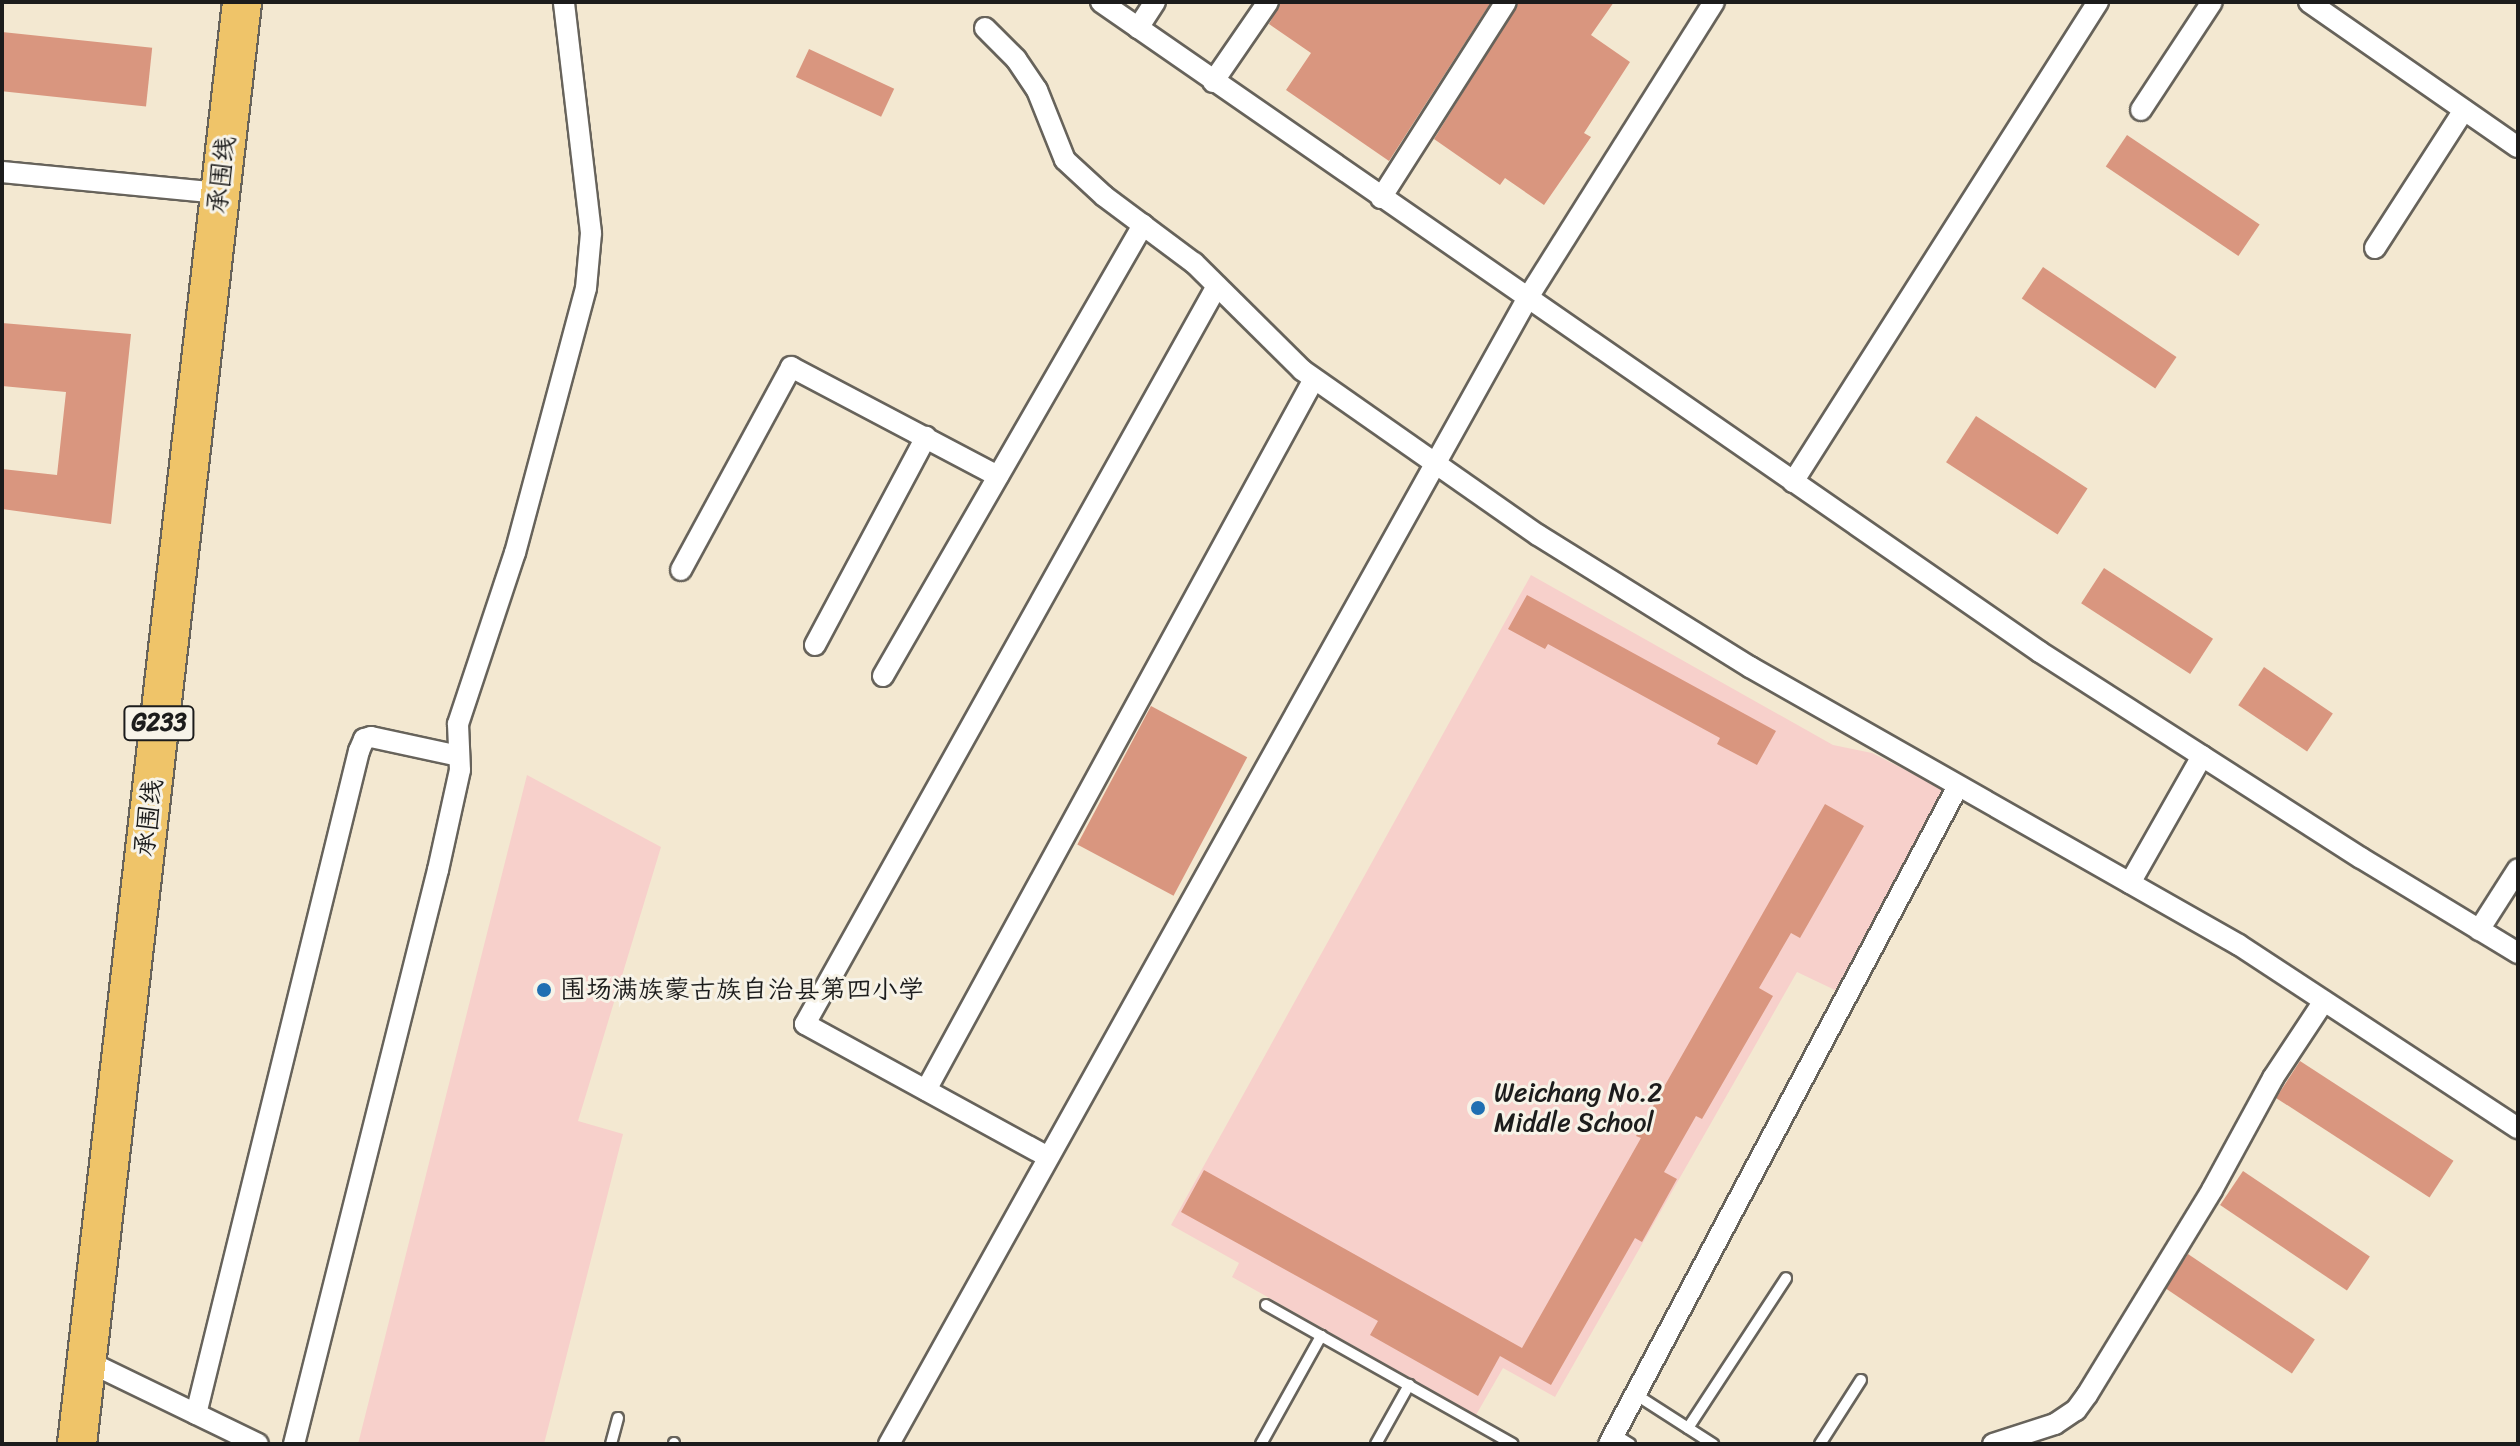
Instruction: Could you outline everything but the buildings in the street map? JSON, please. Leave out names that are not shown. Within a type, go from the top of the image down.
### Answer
[{"type":"highway","name":"承围线","points":[[77,1444],[242,2]]},
{"type":"street","points":[[294,1444],[438,870],[460,770],[458,724],[515,553],[586,288],[591,233],[564,2]]},
{"type":"street","points":[[1101,2],[2040,652],[2518,953]]},
{"type":"street","points":[[1138,28],[1155,2]]},
{"type":"street","points":[[1213,82],[1268,2]]},
{"type":"street","points":[[1381,198],[1506,2]]},
{"type":"street","points":[[889,1444],[1527,299],[1714,2]]},
{"type":"street","points":[[1793,482],[2098,2]]},
{"type":"street","points":[[2141,110],[2212,2]]},
{"type":"street","points":[[2309,2],[2518,147]]},
{"type":"street","points":[[985,28],[1016,59],[1037,90],[1065,160],[1104,196],[1194,263],[1314,379],[1551,543],[1750,667],[2239,945],[2518,1128]]},
{"type":"street","points":[[2375,248],[2464,110]]},
{"type":"street","points":[[2,172],[220,193]]},
{"type":"street","points":[[883,676],[1143,225]]},
{"type":"street","points":[[1048,1157],[805,1024],[1217,286]]},
{"type":"street","points":[[681,570],[791,367],[998,476]]},
{"type":"street","points":[[926,1090],[1314,379]]},
{"type":"street","points":[[815,645],[926,437]]},
{"type":"street","points":[[196,1414],[359,751],[364,739],[371,737],[459,756]]},
{"type":"street","points":[[2130,883],[2202,756]]},
{"type":"street","points":[[1618,1441],[1635,1394],[1958,786]]},
{"type":"street","points":[[2479,930],[2518,869]]},
{"type":"street","points":[[1993,1444],[2055,1424],[2076,1410],[2212,1190],[2273,1078],[2324,1001]]},
{"type":"street","points":[[87,1361],[258,1444]]},
{"type":"lane","points":[[1688,1428],[1786,1278]]},
{"type":"lane","points":[[1266,1305],[1513,1444]]},
{"type":"lane","points":[[1261,1444],[1321,1336]]},
{"type":"lane","points":[[1820,1444],[1861,1380]]},
{"type":"lane","points":[[1376,1444],[1409,1385]]},
{"type":"lane","points":[[1635,1394],[1713,1444]]},
{"type":"lane","points":[[611,1444],[618,1418]]},
{"type":"lane","points":[[1487,1444],[1493,1433]]},
{"type":"shaded area","name":"Weichang No.2 Middle School","points":[[1531,575],[1833,745],[1872,753],[1943,789],[1837,991],[1797,972],[1555,1397],[1503,1368],[1476,1415],[1232,1277],[1239,1263],[1171,1225]]},
{"type":"shaded area","name":"围场满族蒙古族自治县第四小学","points":[[527,775],[661,847],[578,1121],[623,1134],[544,1444],[358,1444]]},
{"type":"place","name":"围场满族蒙古族自治县第四小学","points":[[544,990]]},
{"type":"place","name":"Weichang No.2 Middle School","points":[[1478,1108]]}]
